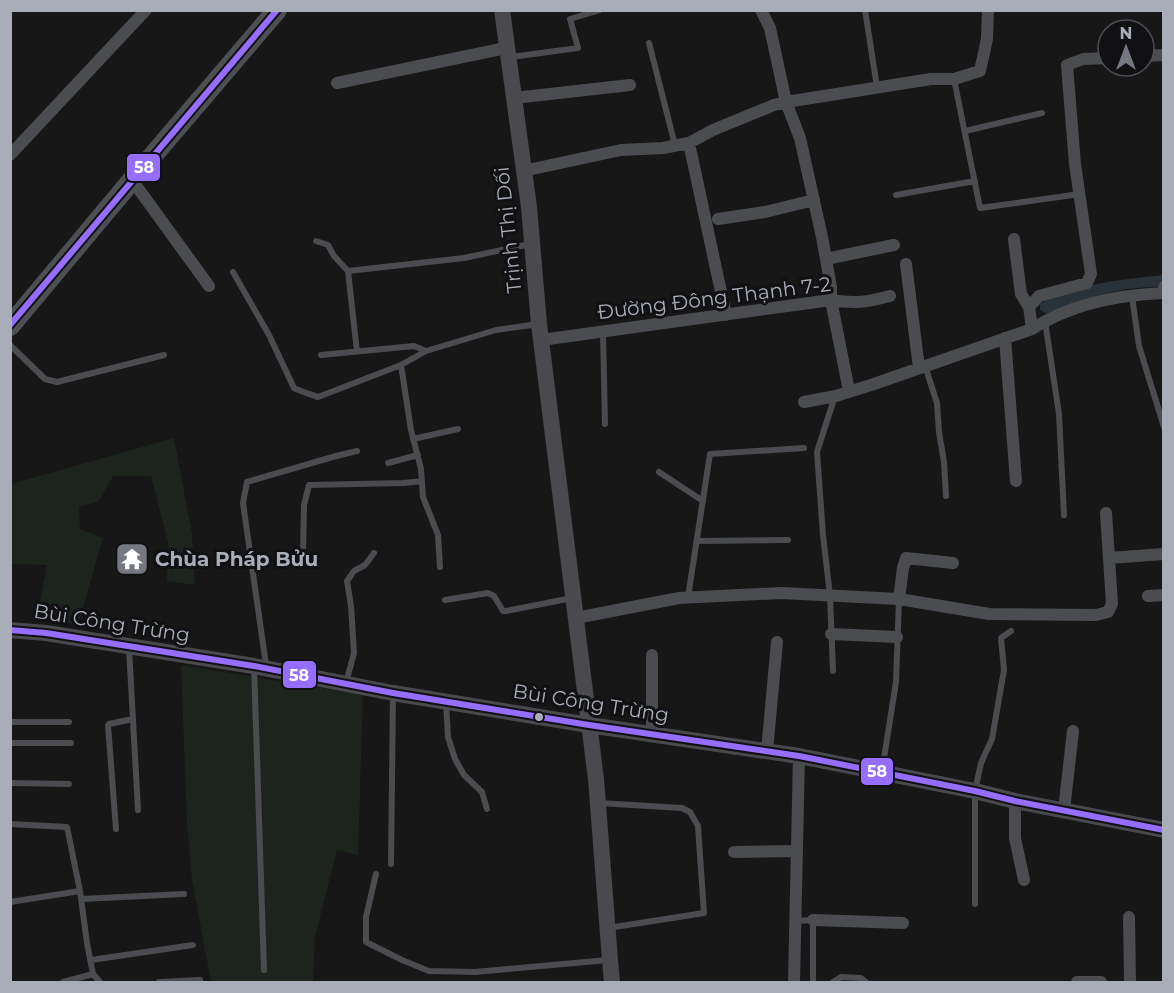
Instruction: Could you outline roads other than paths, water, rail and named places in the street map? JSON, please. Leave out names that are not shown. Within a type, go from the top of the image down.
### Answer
[{"type":"main road","points":[[10,313],[264,10]]},
{"type":"main road","points":[[10,326],[277,10]]},
{"type":"street","points":[[10,155],[146,10]]},
{"type":"street","name":"Trịnh Thị Dối","points":[[502,10],[529,207],[540,332],[598,803],[612,982]]},
{"type":"street","points":[[761,10],[770,28],[786,102],[800,138],[826,259],[831,300],[849,391]]},
{"type":"street","points":[[523,171],[621,150],[663,148],[689,143],[713,130],[786,102],[931,79],[954,79],[980,71],[987,39],[988,10]]},
{"type":"street","points":[[337,83],[507,53]]},
{"type":"street","points":[[1029,307],[1039,296],[1087,283],[1091,274],[1075,164],[1067,65],[1083,59],[1096,58]]},
{"type":"street","points":[[513,98],[630,85]]},
{"type":"street","points":[[689,143],[726,315]]},
{"type":"street","points":[[132,180],[209,286]]},
{"type":"street","points":[[718,219],[765,212],[814,200]]},
{"type":"street","points":[[1014,239],[1021,294],[1029,307],[1032,329]]},
{"type":"street","points":[[826,259],[894,245]]},
{"type":"street","points":[[906,264],[922,367]]},
{"type":"street","points":[[804,402],[836,396],[874,384],[1032,329],[1045,320],[1077,309],[1131,295],[1163,290]]},
{"type":"street","name":"Đường Đông Thạnh 7-2","points":[[540,332],[603,331],[831,300],[863,303],[890,296]]},
{"type":"street","points":[[1005,338],[1016,481]]},
{"type":"street","points":[[576,618],[679,598],[781,593],[899,599],[989,614],[1096,615],[1108,612],[1112,604],[1106,513]]},
{"type":"street","points":[[1109,558],[1164,554]]},
{"type":"street","points":[[899,599],[906,558],[953,563]]},
{"type":"street","points":[[1148,596],[1164,595]]},
{"type":"street","name":"Bùi Công Trừng","points":[[10,630],[46,633],[260,667],[446,702],[799,756],[1164,830]]},
{"type":"street","points":[[831,634],[897,637]]},
{"type":"street","points":[[767,751],[777,642]]},
{"type":"street","points":[[652,655],[652,734]]},
{"type":"street","points":[[1064,810],[1073,731]]},
{"type":"street","points":[[794,982],[799,756]]},
{"type":"street","points":[[1015,801],[1015,838],[1024,880]]},
{"type":"street","points":[[734,852],[797,851]]},
{"type":"street","points":[[1129,917],[1130,982]]},
{"type":"street","points":[[813,920],[903,923]]},
{"type":"street","points":[[1077,982],[1101,982]]},
{"type":"lane","points":[[507,53],[578,48],[570,19],[600,10]]},
{"type":"lane","points":[[865,10],[877,87]]},
{"type":"lane","points":[[649,43],[675,146]]},
{"type":"lane","points":[[954,79],[980,208],[1080,194]]},
{"type":"lane","points":[[965,131],[1042,113]]},
{"type":"lane","points":[[896,195],[975,181]]},
{"type":"lane","points":[[316,240],[328,245],[334,256],[348,271],[357,352]]},
{"type":"lane","points":[[348,271],[464,258],[532,244]]},
{"type":"lane","points":[[233,272],[269,335],[294,388],[318,397],[401,365],[426,351],[496,330],[540,332]]},
{"type":"lane","points":[[1131,295],[1139,346],[1164,427]]},
{"type":"lane","points":[[1045,320],[1059,414],[1064,514]]},
{"type":"lane","points":[[603,331],[605,424]]},
{"type":"lane","points":[[10,345],[45,379],[57,382],[164,355]]},
{"type":"lane","points":[[321,355],[414,346],[426,351]]},
{"type":"lane","points":[[401,365],[413,439],[418,455],[423,497],[438,535],[440,567]]},
{"type":"lane","points":[[922,367],[937,403],[946,496]]},
{"type":"lane","points":[[832,671],[830,596],[817,452],[836,396]]},
{"type":"lane","points":[[413,439],[458,429]]},
{"type":"lane","points":[[688,598],[710,454],[804,448]]},
{"type":"lane","points":[[264,970],[260,667],[243,503],[247,482],[357,452]]},
{"type":"lane","points":[[388,463],[418,455]]},
{"type":"lane","points":[[659,472],[703,501]]},
{"type":"lane","points":[[301,560],[304,506],[309,485],[422,481]]},
{"type":"lane","points":[[697,540],[788,540]]},
{"type":"lane","points":[[346,684],[354,653],[347,581],[354,571],[365,565],[374,553]]},
{"type":"lane","points":[[446,600],[488,593],[494,596],[503,611],[506,611],[572,598]]},
{"type":"lane","points":[[882,772],[896,682],[899,599]]},
{"type":"lane","points":[[975,903],[975,791],[981,763],[992,739],[1004,670],[1001,638],[1011,631]]},
{"type":"lane","points":[[129,647],[138,810]]},
{"type":"lane","points":[[391,864],[393,693]]},
{"type":"lane","points":[[446,702],[448,737],[455,759],[464,775],[482,792],[487,809]]},
{"type":"lane","points":[[116,830],[108,725],[133,719]]},
{"type":"lane","points":[[10,722],[69,722]]},
{"type":"lane","points":[[10,743],[71,743]]},
{"type":"lane","points":[[10,783],[69,784]]},
{"type":"lane","points":[[598,803],[682,808],[690,812],[698,826],[704,913],[608,928]]},
{"type":"lane","points":[[10,824],[68,828],[93,974],[100,982]]},
{"type":"lane","points":[[376,874],[366,917],[366,942],[429,971],[475,972],[610,960]]},
{"type":"lane","points":[[10,902],[81,895],[184,894]]},
{"type":"lane","points":[[796,921],[813,920],[813,982]]},
{"type":"lane","points":[[91,960],[193,945]]},
{"type":"lane","points":[[63,982],[93,974]]},
{"type":"lane","points":[[833,982],[841,977],[861,978],[866,982]]},
{"type":"lane","points":[[159,982],[200,980]]},
{"type":"place","name":"Chùa Pháp Bửu","points":[[132,559]]}]
